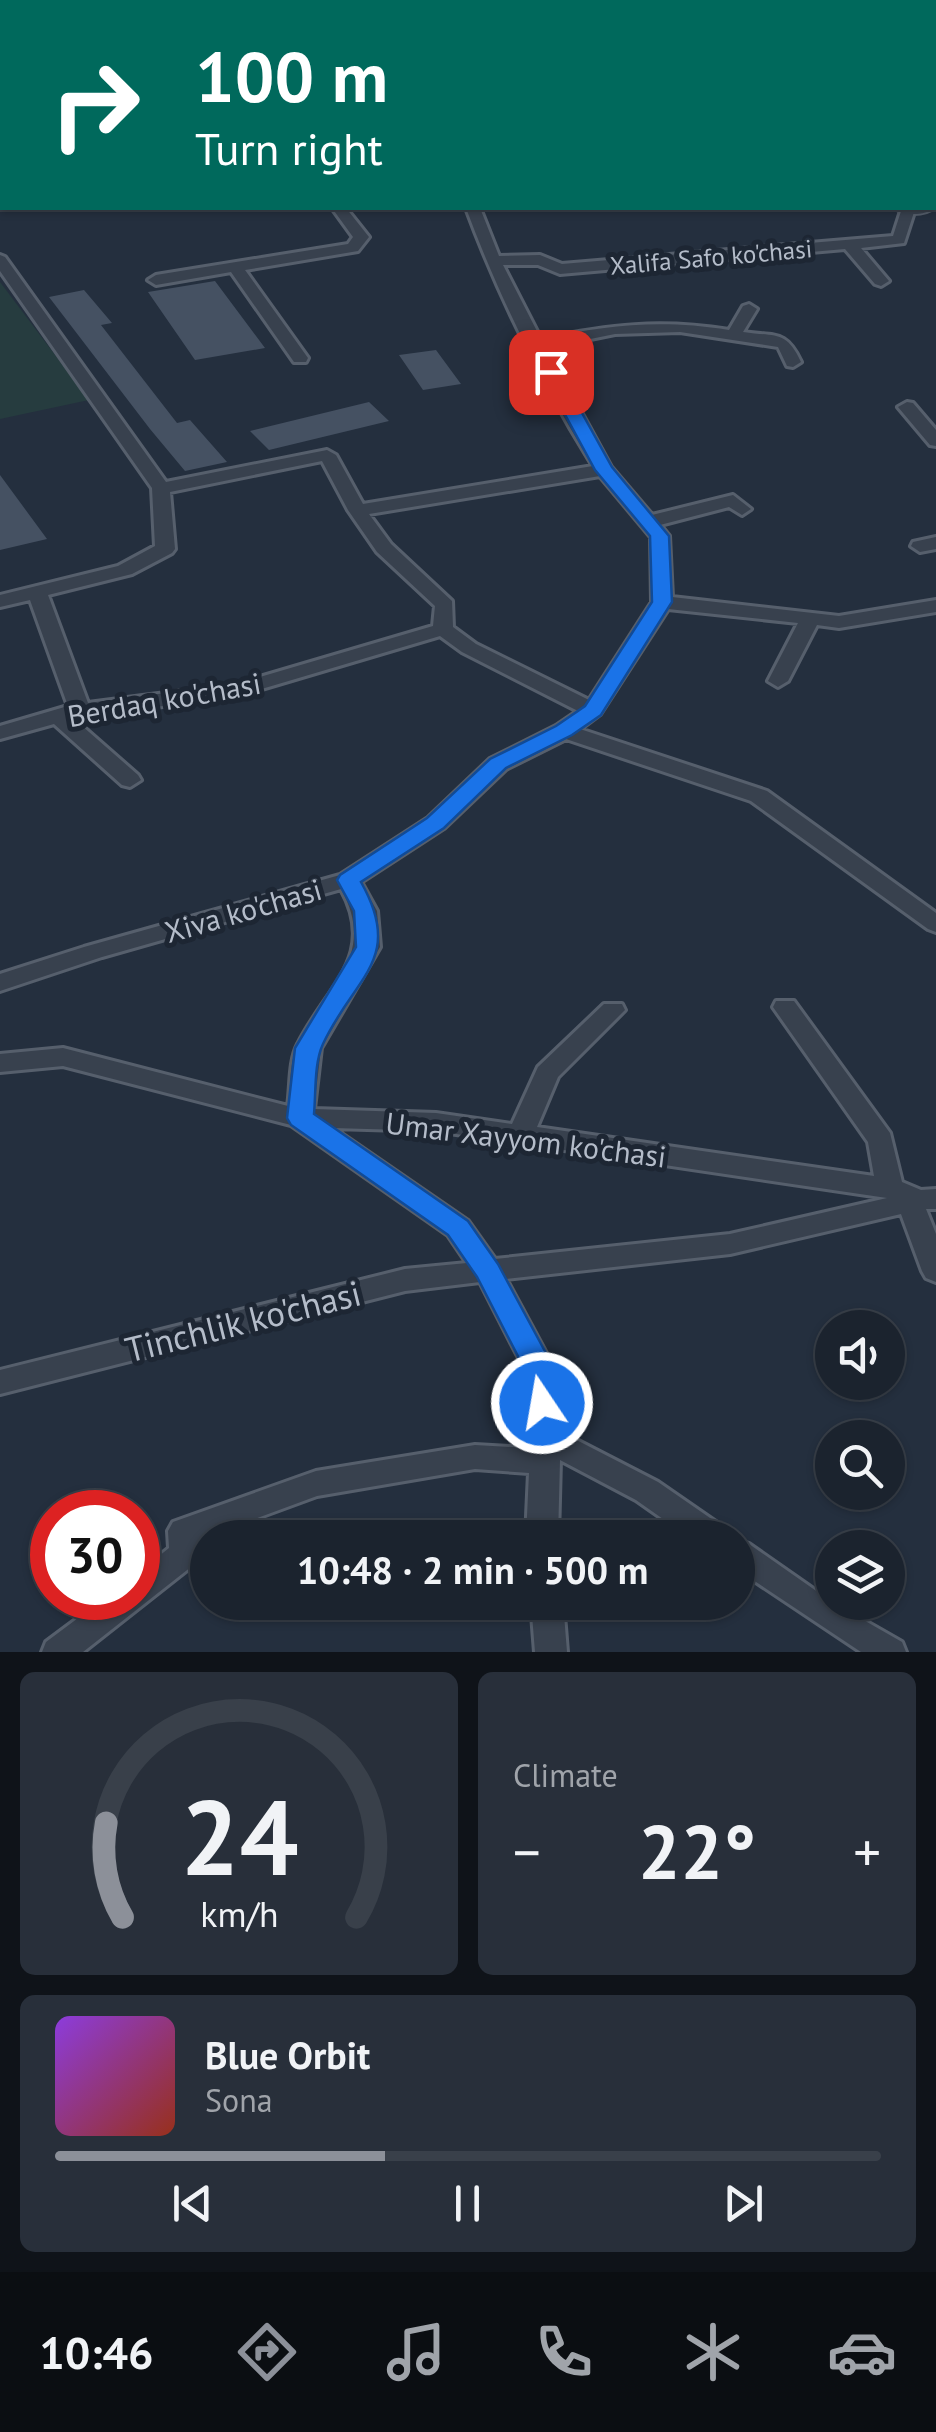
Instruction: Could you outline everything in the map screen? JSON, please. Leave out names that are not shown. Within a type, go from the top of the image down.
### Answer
[{"type":"street","points":[[156,280],[353,248],[361,237],[341,210]]},
{"type":"street","points":[[161,488],[327,455],[357,510],[384,548],[445,605],[443,628],[469,648],[593,710],[662,602],[660,536],[604,470],[577,426],[493,261],[474,210]]},
{"type":"street","name":"Xalifa Safo ko'chasi","points":[[493,261],[540,260],[560,269],[899,240],[911,210]]},
{"type":"street","points":[[850,244],[881,281]]},
{"type":"street","points":[[0,260],[161,488],[164,549],[125,570],[0,601]]},
{"type":"street","points":[[234,267],[300,358]]},
{"type":"street","points":[[734,334],[749,309]]},
{"type":"street","points":[[538,345],[614,329],[680,327],[784,343],[793,362]]},
{"type":"street","points":[[907,407],[936,441]]},
{"type":"street","points":[[357,510],[604,470]]},
{"type":"street","points":[[648,522],[733,501],[742,510]]},
{"type":"street","points":[[37,593],[69,714],[130,780]]},
{"type":"street","points":[[662,602],[840,622],[936,606]]},
{"type":"street","points":[[778,681],[810,619]]},
{"type":"street","name":"Berdaq ko'chasi","points":[[0,734],[69,714],[238,690],[443,628]]},
{"type":"street","name":"Xiva ko'chasi","points":[[0,983],[93,952],[348,880],[436,823],[498,764],[564,730],[593,710]]},
{"type":"street","points":[[564,730],[758,796],[936,924]]},
{"type":"street","points":[[348,880],[366,911],[368,947],[308,1048],[300,1118],[458,1228],[488,1271],[539,1368],[545,1449],[543,1520]]},
{"type":"street","points":[[785,1007],[881,1140],[914,1197],[936,1271]]},
{"type":"street","points":[[520,1134],[547,1073],[613,1010]]},
{"type":"street","name":"Umar Xayyom ko'chasi","points":[[0,1064],[63,1057],[300,1118],[436,1122],[914,1197]]},
{"type":"street","name":"Tinchlik ko'chasi","points":[[0,1382],[405,1280],[730,1244],[914,1197]]},
{"type":"street","points":[[160,1574],[185,1554],[184,1532],[316,1484],[545,1449],[647,1491],[689,1520]]},
{"type":"street","points":[[755,1565],[831,1618],[890,1652]]},
{"type":"street","points":[[58,1652],[100,1620]]},
{"type":"street","points":[[549,1620],[551,1652]]},
{"type":"green space","points":[[0,282],[89,400],[0,419]]},
{"type":"building","points":[[215,281],[265,348],[195,360],[148,292]]},
{"type":"building","points":[[84,290],[112,323],[101,325],[177,423],[190,420],[227,462],[185,471],[150,429],[49,297]]},
{"type":"building","points":[[436,350],[461,384],[423,390],[399,355]]},
{"type":"building","points":[[369,402],[389,421],[269,450],[250,431]]},
{"type":"building","points":[[0,475],[47,539],[0,550]]},
{"type":"route","points":[[542,1403],[539,1368],[488,1271],[458,1228],[300,1118],[308,1048],[368,947],[366,911],[348,880],[436,823],[498,764],[564,730],[593,710],[662,602],[660,536],[604,470],[551,372]]}]
